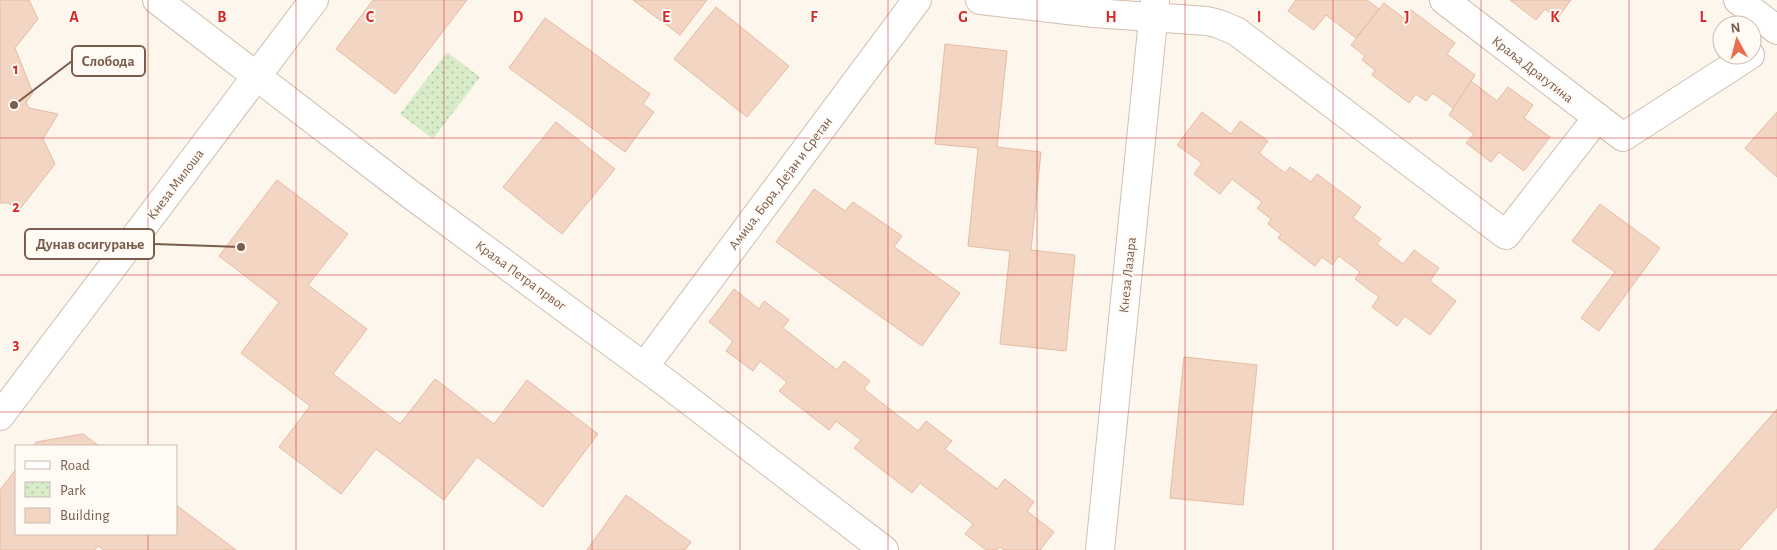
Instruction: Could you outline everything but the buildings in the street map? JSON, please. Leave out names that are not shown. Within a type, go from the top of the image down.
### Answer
[{"type":"street","name":"Краља Петра првог","points":[[157,0],[410,194],[644,367],[884,550]]},
{"type":"street","name":"Кнеза Милоша","points":[[0,416],[314,0]]},
{"type":"street","name":"Амиџа, Бора, Дејан и Сретан","points":[[644,367],[917,0]]},
{"type":"street","points":[[980,0],[1154,9],[1219,24],[1236,31],[1506,235],[1598,118]]},
{"type":"street","name":"Краља Драгутина","points":[[1444,0],[1623,137],[1734,65]]},
{"type":"street","points":[[1738,0],[1777,30]]},
{"type":"street","name":"Кнеза Лазара","points":[[1100,550],[1154,9]]},
{"type":"street","points":[[1762,47],[1777,38]]},
{"type":"green space","points":[[447,52],[480,77],[433,139],[400,114]]},
{"type":"place","name":"Слобода","points":[[14,105]]},
{"type":"place","name":"Дунав осигурање","points":[[241,247]]}]
